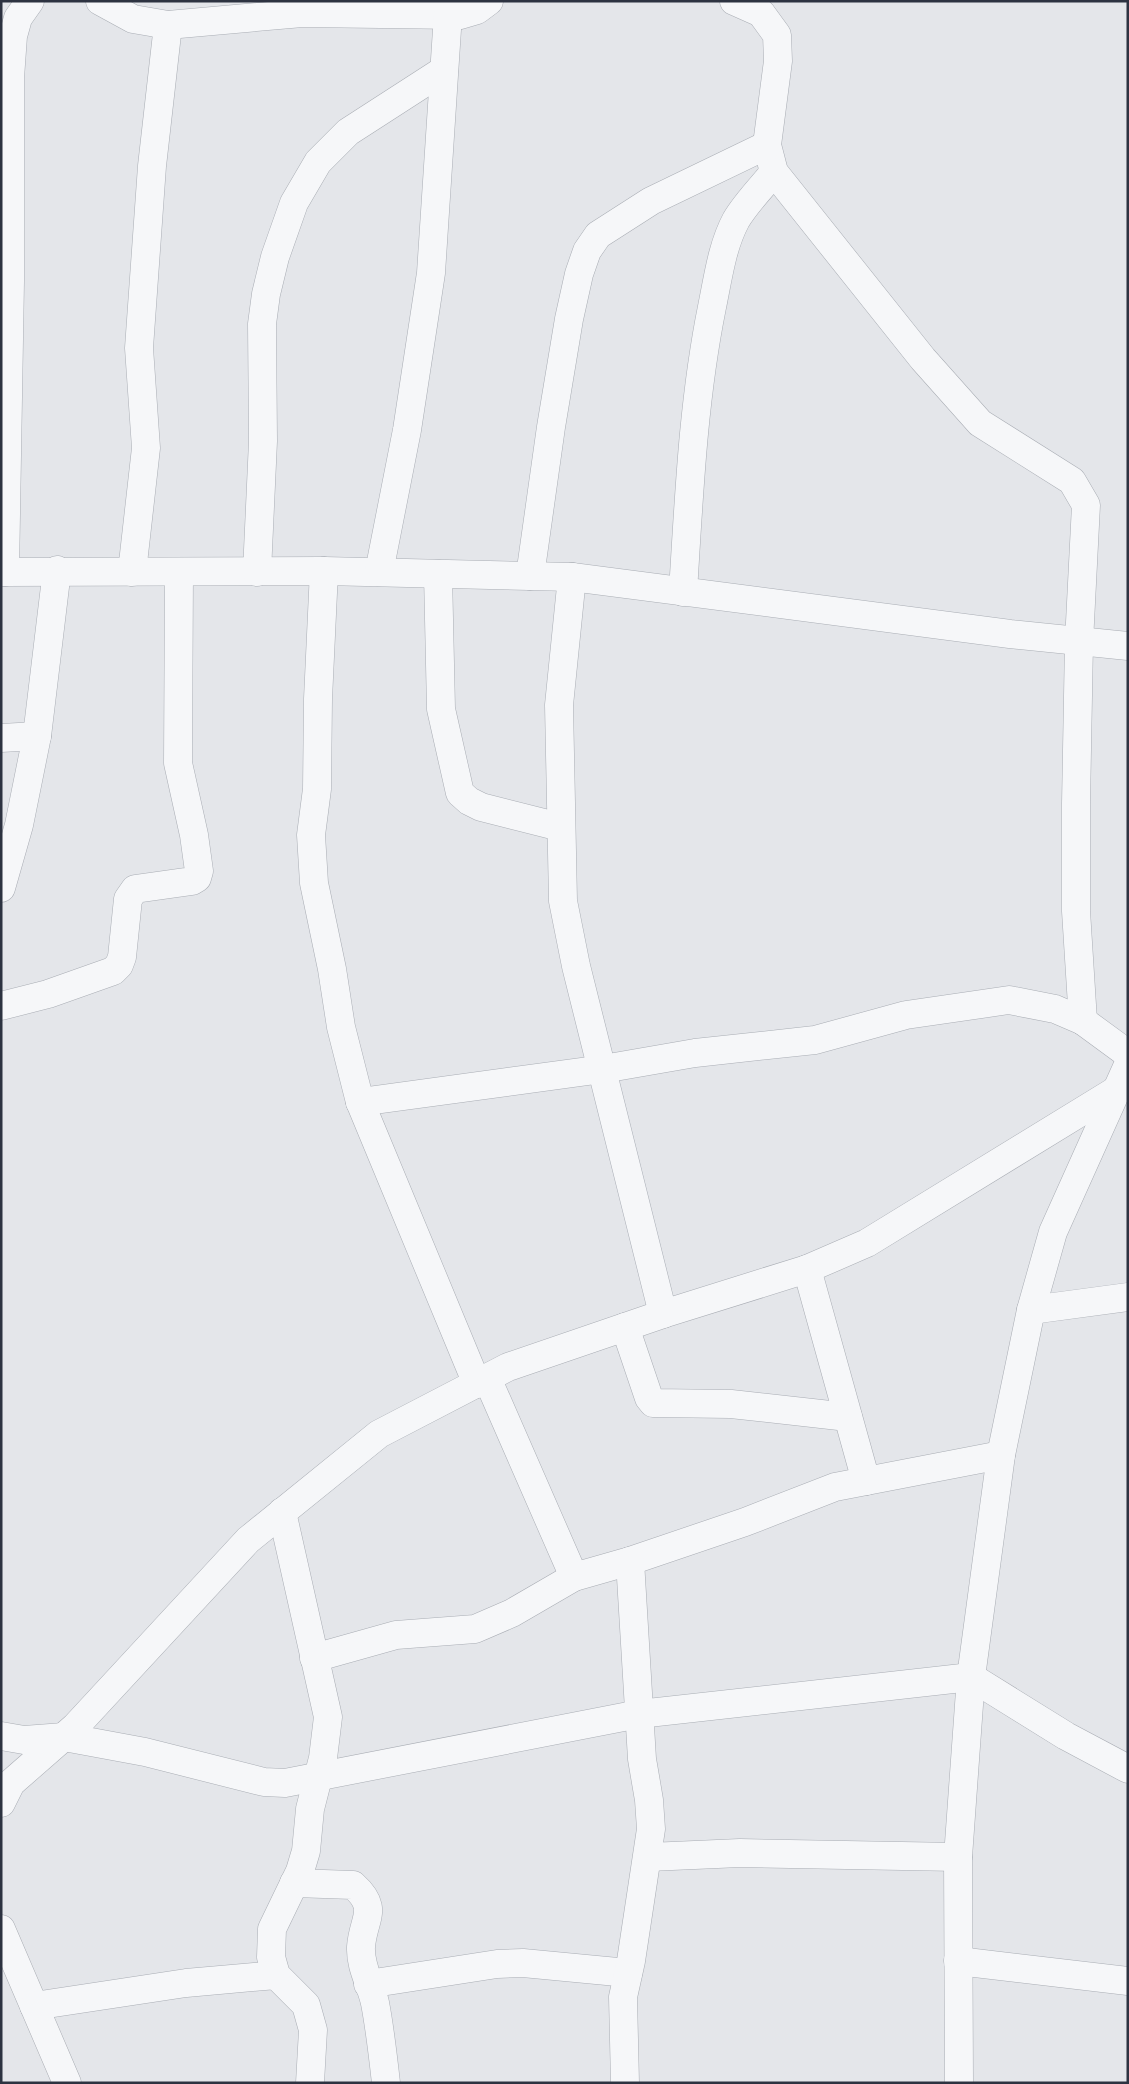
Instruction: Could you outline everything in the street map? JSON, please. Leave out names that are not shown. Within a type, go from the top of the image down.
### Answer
[{"type":"street","points":[[30,1],[18,18],[13,36],[10,78],[10,281],[3,572],[57,570],[132,572],[324,571],[572,577],[1078,642],[1128,646]]},
{"type":"street","points":[[100,1],[132,19],[168,25],[302,13],[460,15],[477,10],[489,1]]},
{"type":"street","points":[[734,1],[761,13],[778,35],[778,61],[767,144],[774,172],[923,359],[980,423],[1072,480],[1086,505],[1078,642],[1076,911],[1082,1021]]},
{"type":"street","points":[[379,572],[407,430],[431,273],[448,14]]},
{"type":"street","points":[[132,572],[146,448],[139,348],[152,166],[168,25]]},
{"type":"street","points":[[257,572],[263,441],[262,324],[274,257],[294,203],[318,162],[348,132],[444,70]]},
{"type":"street","points":[[530,576],[551,427],[569,319],[579,274],[587,251],[598,235],[651,201],[767,144]]},
{"type":"street","points":[[683,592],[693,433],[702,356],[717,280],[726,243],[737,219],[774,172]]},
{"type":"street","points":[[1,888],[19,825],[37,736],[57,570]]},
{"type":"street","points":[[324,571],[316,789],[311,835],[314,883],[332,969],[341,1027],[360,1102],[482,1381],[574,1577]]},
{"type":"street","points":[[1,1006],[48,994],[113,971],[119,965],[122,957],[128,899],[131,892],[136,889],[192,881],[197,878],[199,871],[194,835],[178,763],[179,572]]},
{"type":"street","points":[[438,574],[441,709],[460,792],[469,801],[481,807],[560,827]]},
{"type":"street","points":[[572,577],[559,705],[560,827],[563,900],[576,966],[663,1314]]},
{"type":"street","points":[[1,738],[37,736]]},
{"type":"street","points":[[360,1102],[603,1069],[704,1052],[815,1040],[906,1015],[1009,1000],[1056,1009],[1082,1021],[1128,1054]]},
{"type":"street","points":[[959,2083],[958,1857],[971,1678],[1001,1455],[1030,1310],[1053,1232],[1128,1065]]},
{"type":"street","points":[[1,1803],[11,1783],[64,1737],[248,1540],[379,1434],[508,1367],[663,1314],[807,1269],[867,1243],[1115,1091]]},
{"type":"street","points":[[807,1269],[866,1482]]},
{"type":"street","points":[[1030,1310],[1128,1296]]},
{"type":"street","points":[[625,1327],[649,1398],[653,1402],[730,1404],[848,1417]]},
{"type":"street","points":[[314,1658],[396,1635],[475,1629],[512,1613],[574,1577],[630,1561],[745,1522],[835,1487],[1001,1455]]},
{"type":"street","points":[[282,1512],[328,1717],[326,1744],[310,1809],[306,1852],[294,1883],[272,1928],[271,1957],[276,1975],[306,2005],[313,2030],[310,2083]]},
{"type":"street","points":[[625,2083],[623,1997],[648,1857],[651,1829],[649,1800],[642,1759],[630,1561]]},
{"type":"street","points":[[1,1736],[24,1740],[64,1737],[145,1752],[264,1782],[285,1783],[319,1778],[639,1714],[971,1678],[1066,1736],[1128,1768]]},
{"type":"street","points":[[648,1857],[740,1852],[958,1857]]},
{"type":"street","points":[[294,1883],[353,1885],[364,1895],[369,1905],[361,1947],[368,1984],[374,2000],[386,2083]]},
{"type":"street","points":[[1,1929],[67,2083]]},
{"type":"street","points":[[958,1961],[1128,1981]]},
{"type":"street","points":[[368,1984],[497,1964],[523,1963],[628,1974]]},
{"type":"street","points":[[34,2006],[186,1983],[276,1975]]}]
